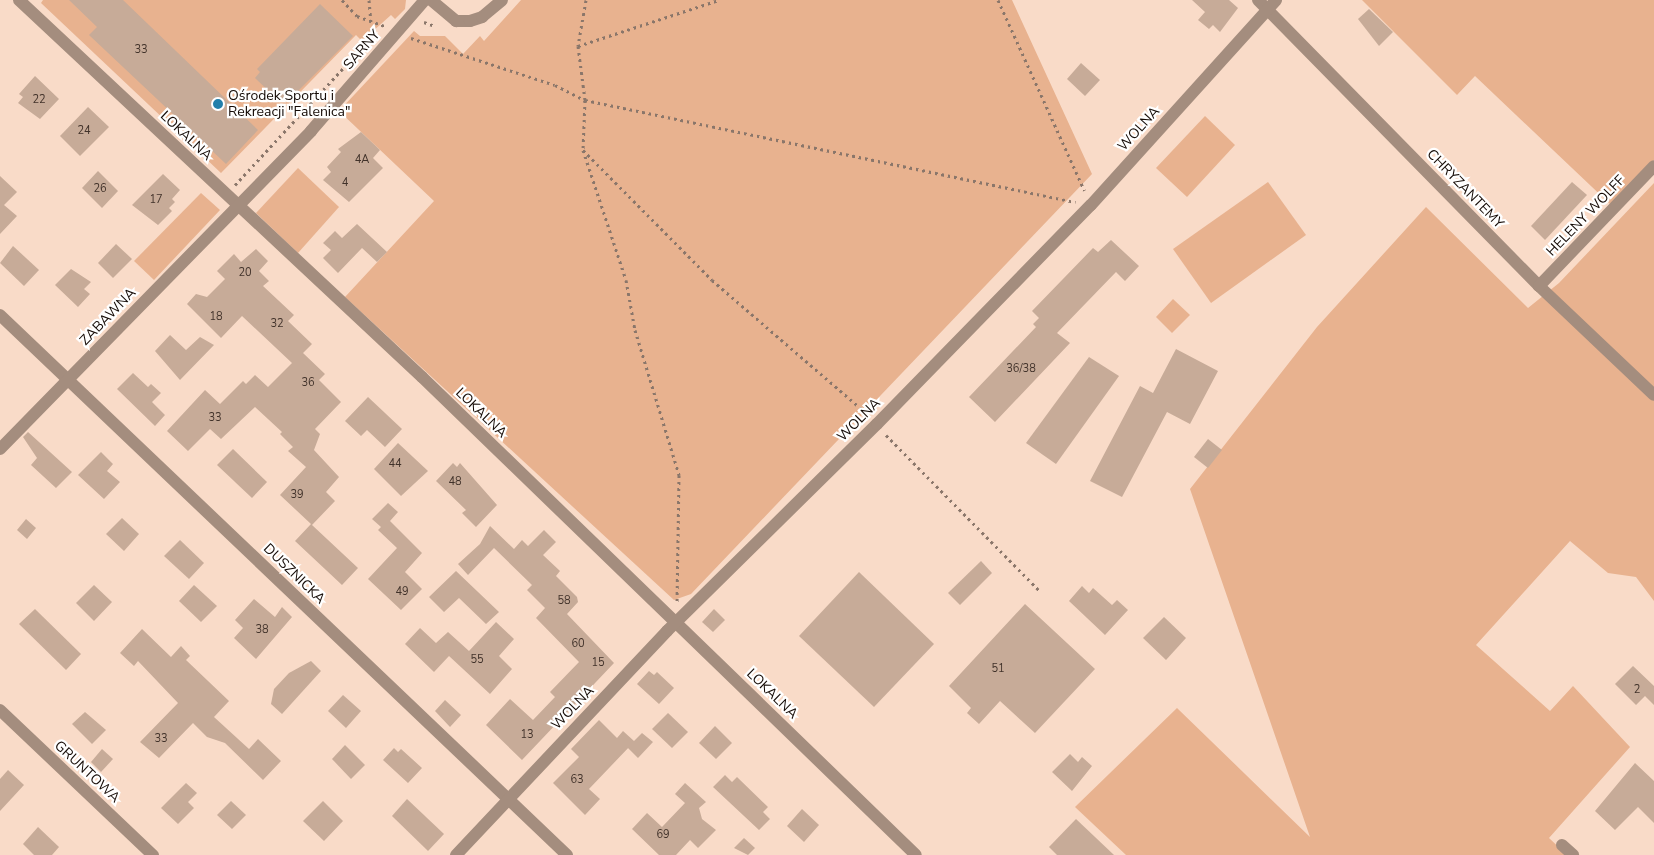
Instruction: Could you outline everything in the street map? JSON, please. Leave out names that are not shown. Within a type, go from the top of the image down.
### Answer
[{"type":"street","name":"LOKALNA","points":[[19,0],[676,621],[916,855]]},
{"type":"street","name":"SARNY","points":[[237,205],[311,131],[425,0]]},
{"type":"street","points":[[430,0],[456,21],[470,21],[482,17],[502,0]]},
{"type":"street","name":"WOLNA","points":[[456,855],[676,621],[877,424],[1091,205],[1267,3]]},
{"type":"street","name":"CHRYZANTEMY","points":[[1267,3],[1539,286],[1654,395]]},
{"type":"street","name":"HELENY WOLFF","points":[[1539,286],[1654,166]]},
{"type":"street","name":"ZABAWNA","points":[[0,449],[69,381],[237,205]]},
{"type":"street","name":"DUSZNICKA","points":[[0,316],[567,855]]},
{"type":"street","name":"GRUNTOWA","points":[[0,710],[153,855]]},
{"type":"street","points":[[1562,845],[1573,855]]},
{"type":"path","points":[[342,0],[371,24],[384,26]]},
{"type":"path","points":[[369,0],[371,24]]},
{"type":"path","points":[[586,0],[578,46],[585,100],[583,150],[626,280],[635,330],[679,475],[676,621]]},
{"type":"path","points":[[578,46],[719,0]]},
{"type":"path","points":[[998,0],[1091,205]]},
{"type":"path","points":[[377,31],[389,21]]},
{"type":"path","points":[[406,36],[555,85],[585,100],[1091,205]]},
{"type":"path","points":[[226,194],[364,45]]},
{"type":"path","points":[[583,150],[712,280],[877,424],[1039,590]]},
{"type":"shaded area","name":"Ośrodek Sportu i Rekreacji \"Falenica\"","points":[[43,0],[406,0],[405,9],[395,19],[391,15],[362,41],[356,35],[221,173],[41,3]]},
{"type":"shaded area","points":[[521,0],[1012,0],[1092,174],[691,594],[674,600],[345,297],[434,201],[339,111],[414,31],[420,36],[445,36],[463,54],[480,36],[484,41]]},
{"type":"shaded area","points":[[1362,0],[1654,0],[1654,160],[1611,205],[1475,76],[1457,95]]},
{"type":"shaded area","points":[[1205,116],[1235,145],[1187,197],[1156,168]]},
{"type":"shaded area","points":[[298,168],[339,207],[298,253],[256,213]]},
{"type":"shaded area","points":[[1268,182],[1306,235],[1211,303],[1173,249]]},
{"type":"shaded area","points":[[1654,183],[1654,601],[1636,577],[1608,573],[1570,541],[1476,645],[1550,711],[1573,686],[1630,747],[1549,838],[1567,855],[1126,855],[1075,807],[1177,708],[1310,837],[1190,489],[1317,327],[1426,207],[1528,308],[1559,283]]},
{"type":"shaded area","points":[[201,193],[220,210],[154,280],[134,261]]},
{"type":"shaded area","points":[[1173,299],[1190,315],[1172,333],[1156,317]]},
{"type":"building","points":[[69,0],[123,0],[258,130],[226,164],[89,35],[97,27]]},
{"type":"building","points":[[1192,0],[1229,0],[1238,8],[1220,32],[1213,25],[1209,29],[1198,20],[1205,12]]},
{"type":"building","points":[[320,4],[353,36],[289,100],[285,97],[280,102],[255,78],[260,72],[257,69]]},
{"type":"building","points":[[1369,9],[1393,32],[1379,46],[1358,19]]},
{"type":"building","points":[[1081,63],[1100,80],[1085,96],[1067,79]]},
{"type":"building","points":[[35,76],[59,99],[40,119],[18,103],[23,97],[19,94]]},
{"type":"building","points":[[88,107],[109,127],[80,156],[60,136]]},
{"type":"building","points":[[361,132],[380,150],[373,158],[383,168],[349,202],[323,180],[331,172],[327,167],[341,152],[338,149]]},
{"type":"building","points":[[98,171],[118,191],[102,208],[82,188]]},
{"type":"building","points":[[163,174],[180,190],[172,199],[175,202],[169,208],[172,211],[158,225],[132,205]]},
{"type":"building","points":[[0,176],[17,192],[4,205],[17,216],[0,234]]},
{"type":"building","points":[[1572,182],[1587,195],[1545,240],[1531,226]]},
{"type":"building","points":[[357,224],[387,252],[377,262],[362,248],[338,273],[323,258],[331,250],[323,243],[335,231],[342,238]]},
{"type":"building","points":[[1111,240],[1139,266],[1125,281],[1116,272],[1057,333],[1070,343],[995,422],[969,397],[1036,327],[1033,324],[1039,318],[1032,311],[1093,248],[1098,252]]},
{"type":"building","points":[[116,244],[132,259],[113,278],[98,263]]},
{"type":"building","points":[[13,246],[39,270],[24,286],[0,263]]},
{"type":"building","points":[[256,249],[268,261],[259,271],[269,281],[263,286],[294,315],[288,321],[312,344],[303,353],[325,374],[319,380],[341,402],[315,429],[320,434],[314,450],[339,477],[326,492],[335,501],[312,525],[358,568],[342,585],[295,541],[311,524],[280,495],[306,467],[288,451],[293,447],[280,434],[282,432],[255,407],[221,439],[210,429],[188,451],[167,431],[205,390],[220,404],[243,381],[246,384],[255,375],[268,387],[292,363],[242,316],[221,338],[187,304],[196,294],[207,297],[225,279],[217,271],[234,254],[241,262]]},
{"type":"building","points":[[71,269],[91,282],[84,289],[90,294],[78,307],[55,285]]},
{"type":"building","points":[[170,335],[186,350],[200,337],[214,345],[180,380],[155,351]]},
{"type":"building","points":[[1176,349],[1218,371],[1190,424],[1167,412],[1122,497],[1090,481],[1140,386],[1153,393]]},
{"type":"building","points":[[1089,357],[1119,376],[1056,464],[1026,443]]},
{"type":"building","points":[[133,373],[148,387],[151,384],[161,393],[152,402],[165,415],[155,426],[117,389]]},
{"type":"building","points":[[368,397],[402,429],[385,447],[367,430],[361,436],[345,421]]},
{"type":"building","points":[[28,432],[72,472],[56,488],[31,465],[37,458],[23,437]]},
{"type":"building","points":[[1208,439],[1222,450],[1208,468],[1194,457]]},
{"type":"building","points":[[398,443],[428,471],[401,496],[374,469]]},
{"type":"building","points":[[233,449],[267,482],[252,498],[217,465]]},
{"type":"building","points":[[101,452],[113,464],[107,471],[120,482],[104,499],[78,475]]},
{"type":"building","points":[[453,463],[457,467],[460,463],[497,505],[476,527],[462,513],[466,510],[436,481]]},
{"type":"building","points":[[388,503],[398,512],[390,521],[422,553],[405,572],[422,589],[401,610],[368,579],[397,548],[378,530],[381,527],[372,519]]},
{"type":"building","points":[[122,518],[139,534],[124,551],[106,534]]},
{"type":"building","points":[[26,519],[36,528],[27,539],[17,530]]},
{"type":"building","points":[[490,526],[514,549],[522,540],[528,546],[544,530],[556,542],[543,555],[560,571],[556,576],[577,597],[578,602],[567,614],[614,663],[522,760],[486,725],[510,699],[533,720],[555,697],[550,692],[579,662],[536,618],[545,608],[527,590],[532,585],[494,548],[468,575],[458,564],[480,544]]},
{"type":"building","points":[[180,540],[204,563],[189,579],[164,556]]},
{"type":"building","points":[[981,561],[992,573],[960,605],[948,593]]},
{"type":"building","points":[[456,571],[499,612],[486,624],[459,598],[444,612],[429,597]]},
{"type":"building","points":[[859,572],[934,644],[874,707],[799,636]]},
{"type":"building","points":[[94,585],[112,602],[94,621],[76,603]]},
{"type":"building","points":[[194,585],[217,606],[201,622],[179,601]]},
{"type":"building","points":[[1082,586],[1089,593],[1093,588],[1112,605],[1117,600],[1128,610],[1105,635],[1069,601]]},
{"type":"building","points":[[254,599],[275,617],[282,607],[292,617],[256,659],[234,638],[243,628],[235,620]]},
{"type":"building","points":[[1025,604],[1095,669],[1035,733],[1000,701],[979,724],[967,713],[971,708],[949,686]]},
{"type":"building","points":[[35,609],[81,654],[66,670],[19,624]]},
{"type":"building","points":[[714,609],[725,620],[713,632],[702,622]]},
{"type":"building","points":[[1164,617],[1186,638],[1166,660],[1143,638]]},
{"type":"building","points":[[496,622],[514,639],[499,656],[512,669],[490,694],[449,656],[434,672],[405,644],[420,628],[436,643],[448,632],[469,651]]},
{"type":"building","points":[[142,629],[171,657],[181,646],[190,656],[186,660],[229,701],[214,717],[249,749],[258,739],[281,761],[263,780],[225,743],[207,737],[193,723],[159,758],[140,742],[178,703],[138,661],[134,666],[120,653]]},
{"type":"building","points":[[311,661],[321,671],[282,714],[271,704],[274,689],[289,673]]},
{"type":"building","points":[[1633,666],[1654,686],[1654,705],[1645,696],[1636,705],[1615,684]]},
{"type":"building","points":[[649,671],[654,675],[657,672],[674,688],[659,704],[637,684]]},
{"type":"building","points":[[343,695],[361,711],[346,728],[328,711]]},
{"type":"building","points":[[445,700],[461,715],[450,727],[435,711]]},
{"type":"building","points":[[85,712],[106,730],[92,744],[72,724]]},
{"type":"building","points":[[668,713],[688,732],[672,748],[652,729]]},
{"type":"building","points":[[599,720],[617,738],[623,731],[634,741],[642,733],[653,742],[638,758],[628,748],[589,789],[600,799],[585,815],[553,783],[579,757],[571,749]]},
{"type":"building","points":[[715,726],[732,743],[716,759],[699,743]]},
{"type":"building","points":[[345,745],[365,765],[351,779],[332,759]]},
{"type":"building","points":[[394,748],[398,752],[401,749],[422,768],[408,783],[383,760]]},
{"type":"building","points":[[102,749],[113,759],[101,772],[91,762]]},
{"type":"building","points":[[1070,754],[1078,762],[1082,757],[1092,766],[1072,791],[1052,772]]},
{"type":"building","points":[[1635,763],[1654,781],[1654,823],[1638,807],[1615,830],[1595,811]]},
{"type":"building","points":[[8,770],[24,785],[0,811],[0,779]]},
{"type":"building","points":[[725,775],[732,782],[737,777],[768,807],[763,812],[770,819],[759,830],[713,787]]},
{"type":"building","points":[[186,783],[197,793],[188,802],[194,808],[178,824],[161,808]]},
{"type":"building","points":[[685,783],[706,802],[699,808],[702,819],[716,830],[698,848],[690,840],[676,855],[659,855],[632,829],[647,813],[662,827],[685,803],[675,794]]},
{"type":"building","points":[[407,799],[444,834],[428,851],[392,816]]},
{"type":"building","points":[[231,801],[246,815],[232,829],[217,815]]},
{"type":"building","points":[[323,801],[343,821],[324,841],[303,821]]},
{"type":"building","points":[[802,809],[819,825],[804,842],[787,826]]},
{"type":"building","points":[[1076,819],[1114,855],[1057,855],[1049,847]]},
{"type":"building","points":[[38,827],[59,847],[52,855],[34,855],[23,844]]},
{"type":"building","points":[[744,838],[755,848],[748,855],[734,848]]},
{"type":"place","name":"Ośrodek Sportu i Rekreacji \"Falenica\"","points":[[218,104]]}]
